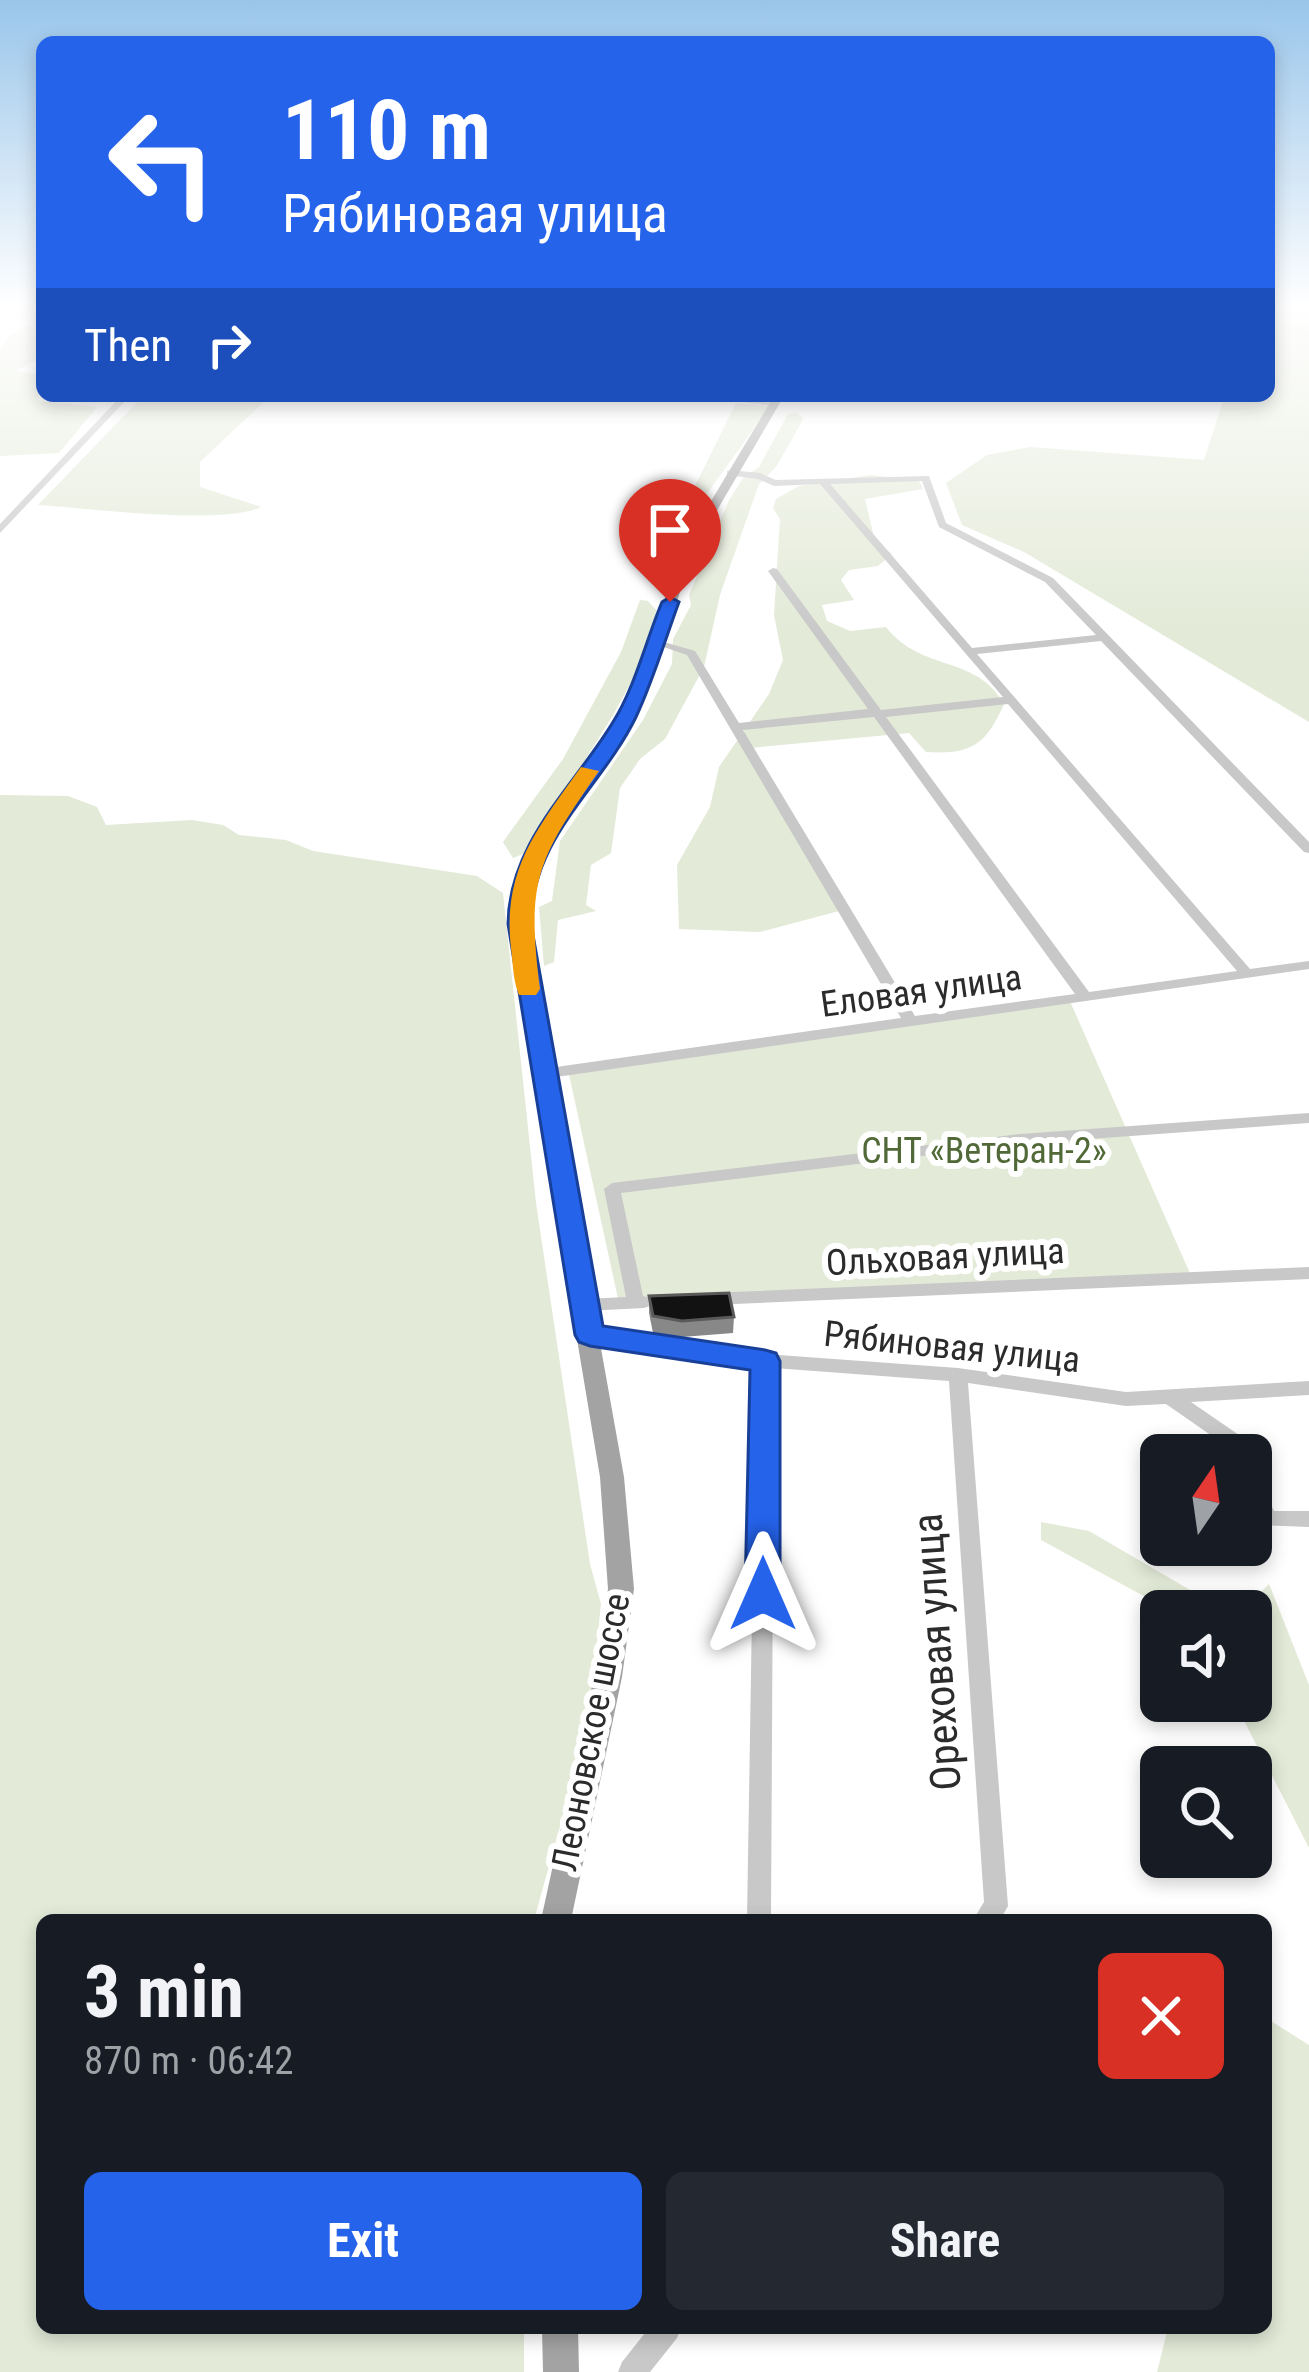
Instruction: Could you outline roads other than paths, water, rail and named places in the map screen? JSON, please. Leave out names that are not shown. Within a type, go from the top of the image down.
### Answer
[{"type":"main road","name":"Леоновское шоссе","points":[[557,1914],[608,1677],[621,1589],[613,1477],[520,924],[524,879],[554,817],[625,719],[657,643],[686,553],[768,415]]},
{"type":"main road","points":[[560,2334],[561,2372]]},
{"type":"street","points":[[0,530],[108,415]]},
{"type":"street","points":[[730,473],[760,476],[774,484],[926,478],[941,525],[1048,580],[1309,849]]},
{"type":"street","points":[[823,482],[1247,974]]},
{"type":"street","points":[[772,571],[1085,997]]},
{"type":"street","points":[[969,652],[1105,638]]},
{"type":"street","points":[[657,643],[691,653],[911,1022]]},
{"type":"street","points":[[735,727],[1011,700]]},
{"type":"street","name":"Еловая улица","points":[[542,1074],[1309,965]]},
{"type":"street","points":[[635,1303],[612,1190],[1021,1138],[1309,1118]]},
{"type":"street","name":"Ольховая улица","points":[[682,1301],[1309,1273]]},
{"type":"street","points":[[585,1305],[659,1302]]},
{"type":"street","name":"Рябиновая улица","points":[[590,1335],[765,1361],[958,1375],[1126,1399],[1309,1388]]},
{"type":"street","points":[[759,1914],[765,1361]]},
{"type":"street","name":"Ореховая улица","points":[[958,1375],[996,1906],[990,1914]]},
{"type":"street","points":[[1169,1396],[1223,1434]]},
{"type":"street","points":[[1272,1520],[1309,1519]]},
{"type":"street","points":[[632,2372],[662,2334]]},
{"type":"park label","name":"СНТ «Ветеран-2»","points":[[984,1150]]}]
